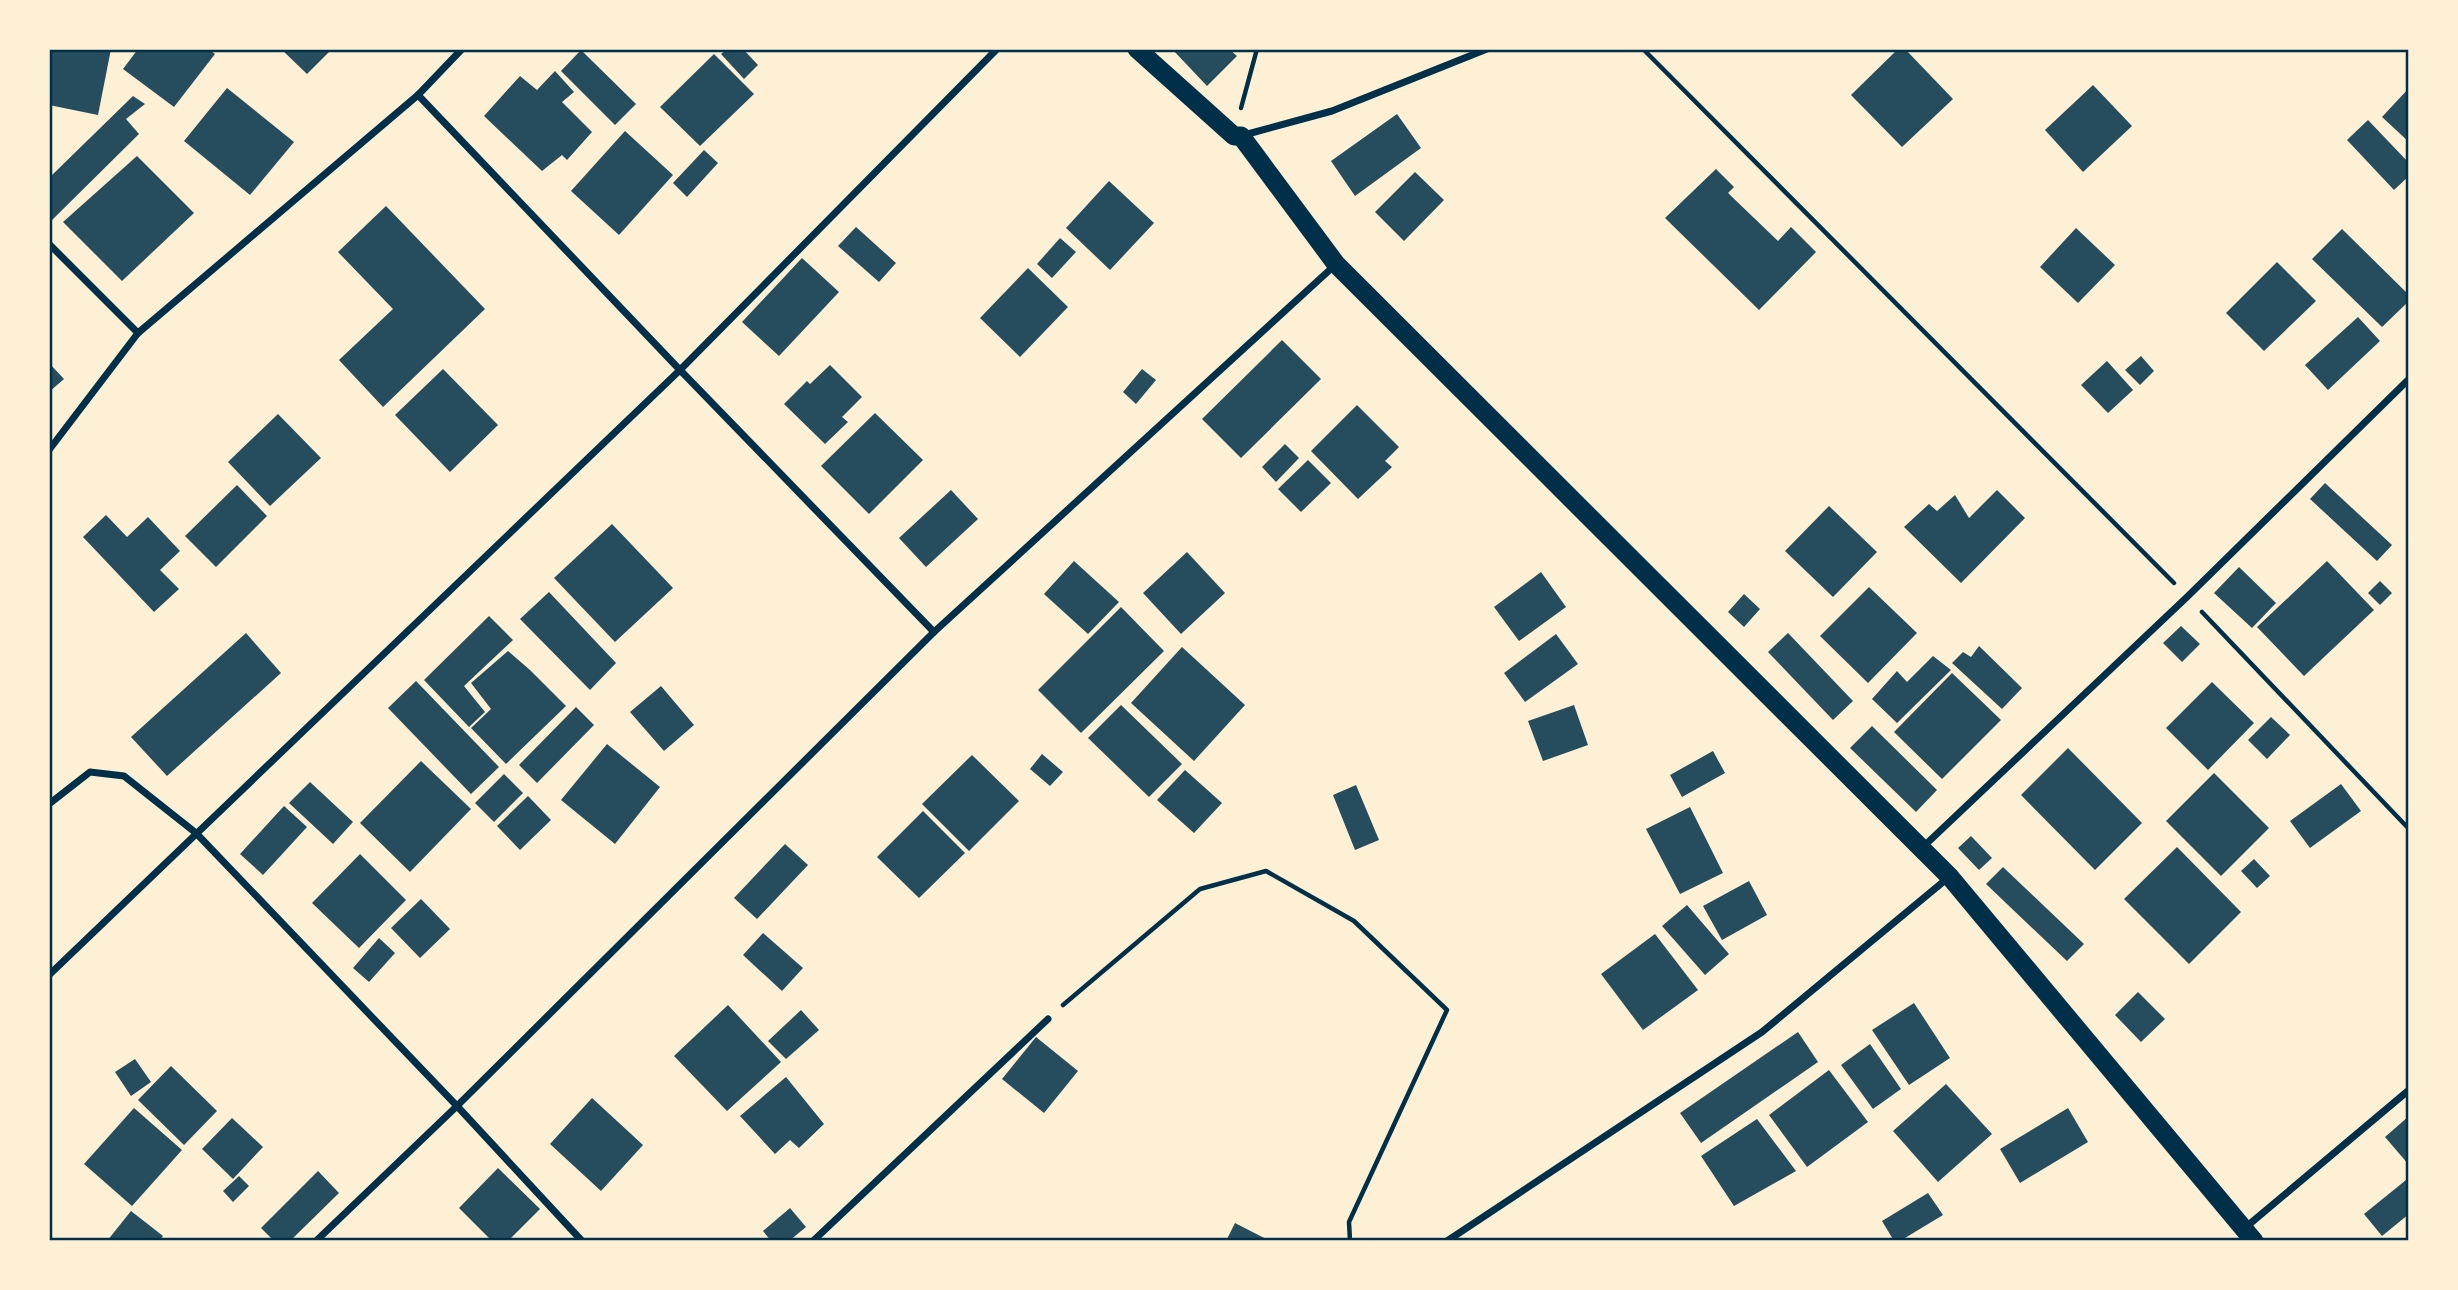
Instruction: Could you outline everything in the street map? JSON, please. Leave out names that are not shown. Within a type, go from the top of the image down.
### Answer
[{"type":"highway","points":[[1137,49],[1238,136],[1336,264],[1950,877],[2249,1234]]},
{"type":"street","points":[[49,450],[138,332],[418,95],[462,49]]},
{"type":"street","points":[[49,975],[680,370],[997,49]]},
{"type":"street","points":[[1238,136],[1332,111],[1487,49]]},
{"type":"street","points":[[418,95],[934,632]]},
{"type":"street","points":[[49,244],[138,332]]},
{"type":"street","points":[[316,1241],[457,1106],[934,632],[1336,264]]},
{"type":"street","points":[[1921,849],[2187,597],[2409,379]]},
{"type":"street","points":[[49,804],[90,772],[124,776],[197,833],[582,1241]]},
{"type":"street","points":[[1447,1241],[1762,1032],[1950,877]]},
{"type":"street","points":[[813,1241],[1048,1019]]},
{"type":"street","points":[[2249,1234],[2409,1090]]},
{"type":"path","points":[[1238,136],[1257,49]]},
{"type":"path","points":[[1643,49],[2187,597],[2409,829]]},
{"type":"path","points":[[1048,1019],[1200,889],[1266,871],[1354,921],[1447,1010],[1349,1222],[1350,1241]]},
{"type":"building","points":[[49,49],[111,49],[98,115],[49,105]]},
{"type":"building","points":[[138,49],[208,49],[215,54],[174,107],[123,69]]},
{"type":"building","points":[[281,49],[332,49],[307,74]]},
{"type":"building","points":[[727,49],[743,49],[758,65],[744,79],[721,54]]},
{"type":"building","points":[[1172,49],[1229,49],[1237,56],[1207,86]]},
{"type":"building","points":[[1898,49],[1905,49],[1953,99],[1902,147],[1851,95]]},
{"type":"building","points":[[581,50],[636,104],[615,125],[561,71]]},
{"type":"building","points":[[714,54],[754,94],[700,146],[660,107]]},
{"type":"building","points":[[555,71],[574,92],[562,102],[592,132],[567,160],[562,155],[542,171],[484,116],[520,76],[537,90]]},
{"type":"building","points":[[2093,85],[2132,126],[2083,172],[2045,130]]},
{"type":"building","points":[[227,88],[294,142],[250,195],[184,141]]},
{"type":"building","points":[[2409,88],[2409,142],[2382,117]]},
{"type":"building","points":[[133,96],[145,104],[126,119],[139,134],[51,221],[49,178]]},
{"type":"building","points":[[1397,114],[1421,148],[1355,196],[1331,161]]},
{"type":"building","points":[[2368,120],[2409,163],[2409,176],[2394,190],[2347,140]]},
{"type":"building","points":[[625,131],[673,175],[619,235],[571,191]]},
{"type":"building","points":[[704,150],[718,163],[687,197],[673,183]]},
{"type":"building","points":[[137,156],[194,213],[122,281],[63,222]]},
{"type":"building","points":[[1716,169],[1734,187],[1728,193],[1778,241],[1791,227],[1816,252],[1759,310],[1665,218]]},
{"type":"building","points":[[1415,172],[1444,200],[1404,241],[1375,212]]},
{"type":"building","points":[[1109,181],[1154,223],[1110,270],[1066,228]]},
{"type":"building","points":[[386,206],[485,309],[383,407],[339,360],[393,309],[338,252]]},
{"type":"building","points":[[856,227],[896,263],[879,282],[838,246]]},
{"type":"building","points":[[2076,228],[2115,265],[2078,303],[2040,267]]},
{"type":"building","points":[[2342,229],[2409,295],[2409,301],[2382,327],[2312,259]]},
{"type":"building","points":[[1060,238],[1076,252],[1052,278],[1037,264]]},
{"type":"building","points":[[802,258],[839,292],[779,356],[742,322]]},
{"type":"building","points":[[2277,262],[2316,301],[2264,351],[2226,313]]},
{"type":"building","points":[[1028,268],[1068,307],[1020,357],[980,318]]},
{"type":"building","points":[[2358,317],[2380,341],[2328,390],[2305,365]]},
{"type":"building","points":[[1282,340],[1321,379],[1241,458],[1202,419]]},
{"type":"building","points":[[2141,356],[2154,371],[2140,385],[2125,370]]},
{"type":"building","points":[[2107,361],[2133,390],[2108,413],[2081,385]]},
{"type":"building","points":[[49,363],[64,379],[49,392]]},
{"type":"building","points":[[830,365],[862,397],[842,417],[848,422],[825,444],[784,404],[807,381],[810,384]]},
{"type":"building","points":[[443,369],[498,425],[450,472],[395,415]]},
{"type":"building","points":[[1142,369],[1156,380],[1136,404],[1123,392]]},
{"type":"building","points":[[1357,405],[1399,447],[1385,461],[1392,467],[1358,499],[1311,451]]},
{"type":"building","points":[[875,413],[923,460],[869,514],[821,466]]},
{"type":"building","points":[[278,414],[321,458],[270,506],[228,462]]},
{"type":"building","points":[[1285,444],[1299,458],[1276,482],[1262,467]]},
{"type":"building","points":[[1308,460],[1331,483],[1301,512],[1278,489]]},
{"type":"building","points":[[2325,483],[2392,545],[2377,561],[2310,499]]},
{"type":"building","points":[[237,485],[267,516],[216,567],[185,536]]},
{"type":"building","points":[[951,490],[978,519],[926,567],[899,538]]},
{"type":"building","points":[[1997,490],[2025,518],[1961,583],[1904,527],[1929,504],[1937,511],[1955,495],[1969,518]]},
{"type":"building","points":[[1829,506],[1877,552],[1833,597],[1785,551]]},
{"type":"building","points":[[106,515],[127,537],[148,517],[180,551],[160,570],[179,589],[154,612],[83,537]]},
{"type":"building","points":[[612,524],[673,588],[615,642],[554,578]]},
{"type":"building","points":[[1187,552],[1225,593],[1181,634],[1143,593]]},
{"type":"building","points":[[1074,561],[1119,602],[1088,634],[1044,594]]},
{"type":"building","points":[[2327,561],[2374,610],[2304,676],[2257,627]]},
{"type":"building","points":[[2239,567],[2276,603],[2252,628],[2214,593]]},
{"type":"building","points":[[1541,572],[1566,607],[1519,641],[1494,607]]},
{"type":"building","points":[[2380,581],[2392,593],[2380,605],[2368,593]]},
{"type":"building","points":[[1869,587],[1917,633],[1868,683],[1820,636]]},
{"type":"building","points":[[549,592],[616,663],[590,690],[520,619]]},
{"type":"building","points":[[1744,594],[1760,609],[1744,627],[1728,612]]},
{"type":"building","points":[[1121,607],[1164,651],[1081,733],[1038,690]]},
{"type":"building","points":[[489,616],[513,640],[464,686],[485,712],[469,727],[424,680]]},
{"type":"building","points":[[2181,626],[2200,644],[2182,662],[2163,643]]},
{"type":"building","points":[[246,633],[281,673],[167,776],[131,737]]},
{"type":"building","points":[[1788,633],[1853,701],[1833,720],[1768,652]]},
{"type":"building","points":[[1556,634],[1578,664],[1525,702],[1504,673]]},
{"type":"building","points":[[1979,646],[2022,688],[2002,709],[1952,663],[1963,652],[1971,657]]},
{"type":"building","points":[[1182,647],[1245,705],[1194,761],[1131,703]]},
{"type":"building","points":[[508,651],[566,706],[506,764],[471,728],[491,709],[471,683]]},
{"type":"building","points":[[1933,656],[1951,670],[1897,723],[1872,699],[1897,671],[1907,682]]},
{"type":"building","points":[[1952,673],[2001,720],[1942,779],[1894,732]]},
{"type":"building","points":[[416,681],[499,767],[471,794],[388,708]]},
{"type":"building","points":[[2212,682],[2254,723],[2208,770],[2166,728]]},
{"type":"building","points":[[661,686],[694,725],[664,751],[630,712]]},
{"type":"building","points":[[1121,705],[1182,764],[1149,797],[1088,738]]},
{"type":"building","points":[[1574,705],[1588,745],[1543,761],[1528,721]]},
{"type":"building","points":[[576,707],[594,725],[537,783],[519,765]]},
{"type":"building","points":[[2271,717],[2290,735],[2267,759],[2248,740]]},
{"type":"building","points":[[1872,726],[1937,790],[1916,812],[1850,748]]},
{"type":"building","points":[[607,744],[660,787],[615,844],[561,800]]},
{"type":"building","points":[[2068,748],[2142,823],[2095,870],[2021,795]]},
{"type":"building","points":[[1713,751],[1725,773],[1682,797],[1670,775]]},
{"type":"building","points":[[1042,754],[1063,772],[1050,786],[1030,769]]},
{"type":"building","points":[[972,755],[1019,801],[969,851],[922,804]]},
{"type":"building","points":[[421,761],[471,809],[410,872],[360,823]]},
{"type":"building","points":[[1185,770],[1222,803],[1194,833],[1157,800]]},
{"type":"building","points":[[2214,773],[2269,828],[2221,876],[2166,821]]},
{"type":"building","points":[[504,774],[523,793],[494,822],[475,803]]},
{"type":"building","points":[[310,782],[353,822],[333,844],[289,803]]},
{"type":"building","points":[[2341,784],[2361,811],[2310,848],[2290,821]]},
{"type":"building","points":[[1356,785],[1379,840],[1355,850],[1333,795]]},
{"type":"building","points":[[528,796],[551,820],[520,850],[497,826]]},
{"type":"building","points":[[284,806],[307,827],[263,875],[240,854]]},
{"type":"building","points":[[1690,807],[1723,873],[1680,894],[1646,829]]},
{"type":"building","points":[[923,811],[965,853],[919,898],[877,857]]},
{"type":"building","points":[[1971,836],[1992,858],[1979,870],[1958,848]]},
{"type":"building","points":[[785,844],[808,865],[757,919],[734,898]]},
{"type":"building","points":[[2177,847],[2241,912],[2189,964],[2124,899]]},
{"type":"building","points":[[360,854],[406,900],[359,948],[312,903]]},
{"type":"building","points":[[2254,859],[2270,876],[2257,888],[2241,871]]},
{"type":"building","points":[[2003,867],[2084,944],[2067,961],[1986,884]]},
{"type":"building","points":[[1749,881],[1767,915],[1722,940],[1703,906]]},
{"type":"building","points":[[421,899],[450,929],[420,958],[391,928]]},
{"type":"building","points":[[1687,905],[1729,954],[1705,975],[1662,926]]},
{"type":"building","points":[[763,933],[803,968],[782,991],[743,955]]},
{"type":"building","points":[[1655,934],[1698,990],[1643,1030],[1601,974]]},
{"type":"building","points":[[379,938],[395,953],[369,982],[353,968]]},
{"type":"building","points":[[2138,992],[2165,1019],[2141,1042],[2115,1015]]},
{"type":"building","points":[[1914,1003],[1950,1058],[1909,1085],[1872,1030]]},
{"type":"building","points":[[728,1005],[781,1062],[727,1111],[674,1056]]},
{"type":"building","points":[[801,1010],[819,1030],[786,1059],[768,1041]]},
{"type":"building","points":[[1798,1032],[1818,1062],[1701,1143],[1680,1113]]},
{"type":"building","points":[[1036,1037],[1078,1071],[1044,1113],[1002,1079]]},
{"type":"building","points":[[1870,1044],[1901,1089],[1873,1109],[1841,1065]]},
{"type":"building","points":[[135,1059],[151,1082],[131,1096],[115,1072]]},
{"type":"building","points":[[171,1066],[217,1111],[184,1145],[138,1100]]},
{"type":"building","points":[[1829,1070],[1868,1122],[1807,1167],[1769,1115]]},
{"type":"building","points":[[786,1077],[824,1124],[799,1148],[790,1140],[775,1154],[740,1116]]},
{"type":"building","points":[[1946,1084],[1992,1134],[1938,1182],[1893,1131]]},
{"type":"building","points":[[592,1098],[643,1145],[601,1191],[550,1144]]},
{"type":"building","points":[[134,1108],[182,1150],[132,1206],[84,1164]]},
{"type":"building","points":[[2068,1108],[2088,1142],[2020,1183],[2000,1149]]},
{"type":"building","points":[[2409,1116],[2409,1165],[2385,1137]]},
{"type":"building","points":[[232,1118],[263,1147],[233,1179],[202,1149]]},
{"type":"building","points":[[1757,1119],[1796,1171],[1734,1206],[1701,1156]]},
{"type":"building","points":[[498,1168],[540,1209],[508,1241],[492,1241],[459,1208]]},
{"type":"building","points":[[318,1171],[339,1193],[290,1241],[274,1241],[261,1228]]},
{"type":"building","points":[[239,1176],[249,1186],[233,1202],[223,1191]]},
{"type":"building","points":[[2406,1180],[2409,1184],[2409,1214],[2382,1236],[2364,1214]]},
{"type":"building","points":[[1928,1193],[1943,1215],[1900,1241],[1894,1241],[1882,1221]]},
{"type":"building","points":[[790,1208],[806,1227],[789,1241],[771,1241],[763,1231]]},
{"type":"building","points":[[131,1211],[163,1236],[159,1241],[107,1241]]},
{"type":"building","points":[[1235,1223],[1270,1241],[1226,1241]]}]
